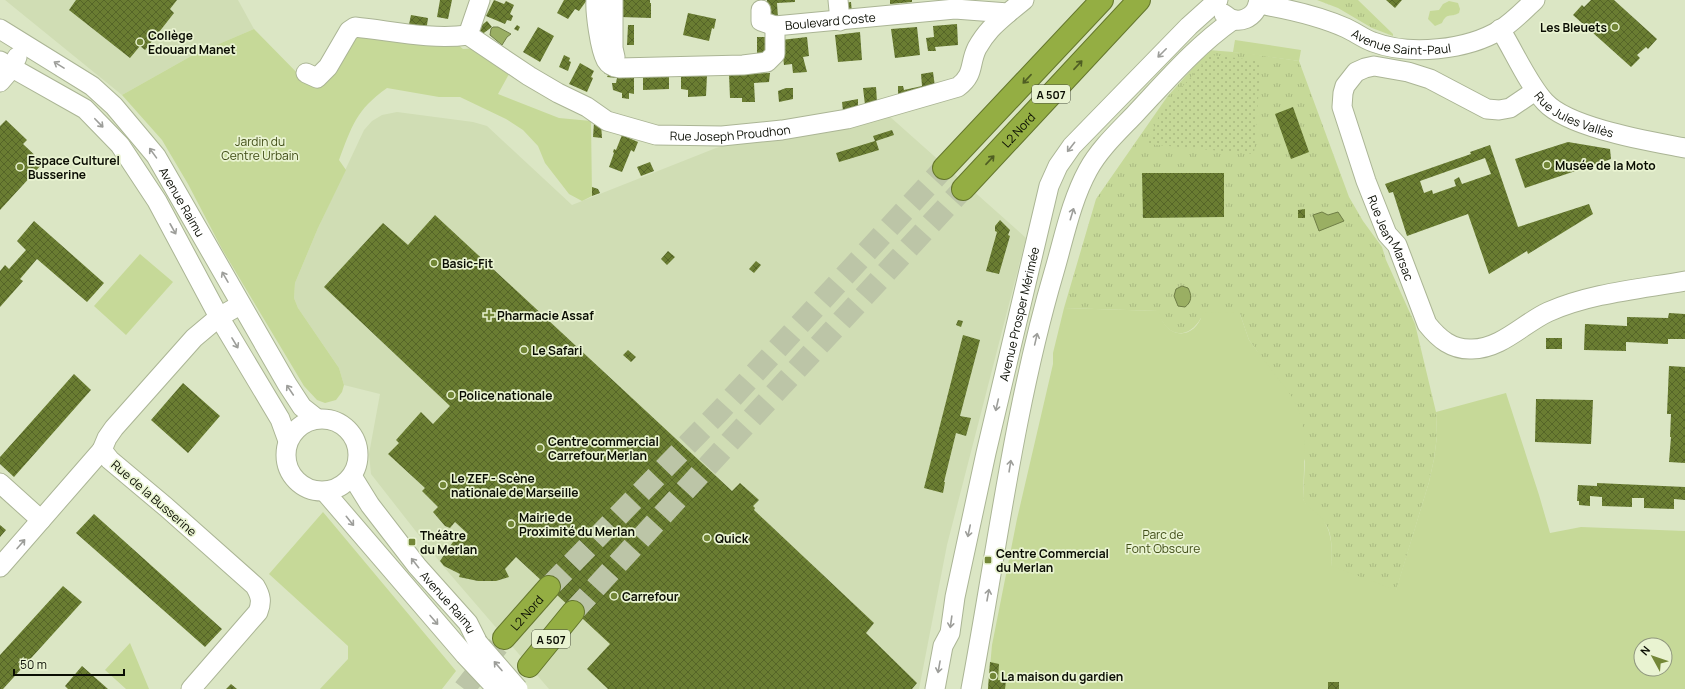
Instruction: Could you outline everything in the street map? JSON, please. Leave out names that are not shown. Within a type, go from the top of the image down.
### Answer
[{"type":"highway","name":"A 507","points":[[944,168],[1102,0]]},
{"type":"highway","name":"L2 Nord","points":[[963,188],[1139,0]]},
{"type":"highway","name":"L2 Nord","points":[[504,638],[549,587]]},
{"type":"highway","name":"A 507","points":[[529,666],[572,612]]},
{"type":"street","points":[[306,73],[317,78],[328,67],[349,31],[355,27],[414,35],[456,37],[468,35],[480,0]]},
{"type":"street","points":[[596,0],[600,37],[606,59],[613,67],[618,68]]},
{"type":"street","points":[[613,0],[613,48],[618,68]]},
{"type":"street","points":[[838,0],[840,21]]},
{"type":"street","points":[[1008,13],[1024,0]]},
{"type":"street","points":[[1218,0],[1222,12],[1233,20]]},
{"type":"street","name":"Avenue Prosper Mérimée","points":[[935,689],[943,646],[950,633],[955,597],[988,445],[1049,186],[1058,166],[1072,146],[1189,26],[1218,0]]},
{"type":"street","name":"Avenue Saint-Paul","points":[[1233,20],[1246,19],[1252,16],[1259,2],[1327,21],[1346,28],[1374,43],[1408,50],[1438,49],[1470,44],[1500,30],[1535,0]]},
{"type":"street","name":"Boulevard Coste","points":[[618,68],[743,65],[766,62],[776,54],[775,26],[955,9],[1008,13]]},
{"type":"street","points":[[761,10],[761,21],[775,26]]},
{"type":"street","name":"Rue Joseph Proudhon","points":[[468,35],[552,90],[587,107],[607,121],[656,135],[722,136],[782,130],[847,119],[958,87],[966,82],[970,75],[976,50],[987,31],[1008,13]]},
{"type":"street","name":"Avenue Prosper Mérimée","points":[[971,689],[1016,428],[1043,310],[1080,187],[1089,168],[1107,144],[1182,64],[1210,37],[1233,20]]},
{"type":"street","name":"Rue Jules Vallès","points":[[1500,30],[1535,91],[1546,103],[1565,118],[1628,136],[1685,148]]},
{"type":"street","points":[[4,70],[19,53],[5,34]]},
{"type":"street","name":"Avenue Raimu","points":[[5,34],[92,86],[114,106],[135,129],[156,156],[240,305],[291,390],[302,407],[316,418]]},
{"type":"street","name":"Rue Jean Marsac","points":[[1535,91],[1510,108],[1499,110],[1487,109],[1430,79],[1408,72],[1374,66],[1356,72],[1345,86],[1342,107],[1366,181],[1387,234],[1397,245],[1427,324],[1434,333],[1450,345],[1467,349],[1484,348],[1548,312],[1609,294],[1685,281]]},
{"type":"street","name":"Avenue Raimu","points":[[4,70],[85,110],[120,146],[158,201],[219,317],[280,419],[288,441]]},
{"type":"street","name":"Rue de la Busserine","points":[[191,689],[258,612],[262,604],[260,594],[255,586],[166,507],[110,460],[102,450],[107,438],[114,428],[194,338],[219,317],[240,305]]},
{"type":"street","points":[[316,418],[331,420],[341,424],[354,438],[358,450],[358,459],[352,476],[346,483],[325,492],[314,492],[300,484],[294,479],[285,461],[285,451],[288,441],[299,427],[316,418]]},
{"type":"street","points":[[0,567],[102,450]]},
{"type":"street","name":"Avenue Raimu","points":[[352,476],[370,505],[417,566],[468,623],[472,649],[497,689]]},
{"type":"street","points":[[0,483],[42,520]]},
{"type":"street","name":"Avenue Raimu","points":[[325,492],[472,649],[518,689]]},
{"type":"shaded area","name":"Collège Edouard Manet","points":[[5,0],[238,0],[254,29],[193,55],[122,95]]},
{"type":"shaded area","points":[[493,27],[498,27],[511,34],[502,45],[490,35]]},
{"type":"shaded area","points":[[397,112],[473,122],[487,126],[572,205],[716,148],[742,140],[888,115],[1026,238],[947,545],[919,689],[549,689],[443,566],[371,474],[369,454],[380,394],[344,385],[339,368],[298,308],[294,298],[295,283],[318,228],[364,130],[372,121],[382,115]]},
{"type":"shaded area","points":[[1322,212],[1328,215],[1338,212],[1344,221],[1319,231],[1313,215]]},
{"type":"shaded area","points":[[1182,286],[1188,288],[1191,296],[1189,303],[1185,307],[1178,306],[1174,296],[1176,289]]},
{"type":"green space","points":[[1317,0],[1358,0],[1393,34],[1393,36],[1372,28],[1338,8]]},
{"type":"green space","points":[[1449,1],[1458,3],[1460,9],[1459,13],[1447,16],[1442,23],[1435,26],[1428,19],[1430,11],[1439,10],[1443,4]]},
{"type":"green space","name":"Jardin du Centre Urbain","points":[[254,29],[308,84],[356,34],[456,43],[463,49],[478,48],[509,74],[498,94],[559,118],[591,121],[592,196],[582,201],[569,194],[545,163],[538,146],[523,130],[506,119],[460,97],[439,97],[387,88],[368,104],[352,128],[339,160],[346,170],[318,228],[295,283],[294,298],[298,308],[339,368],[344,385],[342,392],[336,400],[325,403],[317,400],[304,386],[222,249],[188,184],[162,140],[122,95],[193,55]]},
{"type":"green space","points":[[1235,40],[1301,50],[1299,61],[1233,52]]},
{"type":"green space","points":[[1209,50],[1245,53],[1299,61],[1349,197],[1363,221],[1382,247],[1386,260],[1415,324],[1436,412],[1437,436],[1429,482],[1396,591],[1331,567],[1332,556],[1328,527],[1307,506],[1303,499],[1305,461],[1257,351],[1249,340],[1240,314],[1201,318],[1189,331],[1177,333],[1171,331],[1166,326],[1158,311],[1064,308],[1096,199],[1167,97]]},
{"type":"green space","points":[[1211,55],[1261,61],[1254,154],[1147,144],[1162,109]]},
{"type":"green space","points":[[140,254],[173,282],[126,335],[94,306]]},
{"type":"green space","name":"Parc de Font Obscure","points":[[1064,308],[1159,311],[1162,320],[1167,327],[1173,332],[1180,333],[1193,329],[1199,322],[1203,313],[1236,312],[1240,314],[1249,340],[1292,397],[1301,416],[1305,440],[1303,499],[1308,506],[1319,515],[1327,526],[1332,546],[1331,566],[1396,590],[1429,482],[1437,436],[1436,412],[1506,393],[1550,533],[1581,527],[1685,531],[1685,689],[988,689],[992,645],[1017,519],[1053,364],[1053,353]]},
{"type":"green space","points":[[323,512],[456,671],[442,689],[320,689],[348,659],[348,646],[269,574]]},
{"type":"green space","points":[[130,643],[149,689],[126,689],[105,670]]},
{"type":"building","points":[[76,0],[177,0],[170,9],[174,13],[145,50],[140,46],[130,58],[69,10]]},
{"type":"building","points":[[440,0],[452,0],[448,19],[437,17]]},
{"type":"building","points":[[494,0],[504,4],[506,1],[514,5],[510,14],[513,16],[511,21],[507,20],[505,24],[486,16]]},
{"type":"building","points":[[564,0],[587,0],[579,11],[575,9],[568,19],[557,13]]},
{"type":"building","points":[[620,0],[650,0],[651,18],[620,17]]},
{"type":"building","points":[[767,0],[795,0],[795,2],[777,3],[778,18],[768,16]]},
{"type":"building","points":[[890,0],[912,0],[912,2],[890,4]]},
{"type":"building","points":[[1386,0],[1402,0],[1395,8]]},
{"type":"building","name":"Les Bleuets","points":[[1591,0],[1614,0],[1657,39],[1648,49],[1646,47],[1637,55],[1640,58],[1631,67],[1573,15],[1582,5],[1584,7]]},
{"type":"building","points":[[851,2],[852,13],[844,14],[843,3]]},
{"type":"building","points":[[688,13],[716,19],[709,41],[683,35]]},
{"type":"building","points":[[411,15],[428,18],[426,32],[408,29]]},
{"type":"building","points":[[487,21],[492,27],[481,35],[478,28]]},
{"type":"building","points":[[957,24],[958,45],[935,47],[936,51],[928,51],[926,38],[934,37],[933,26]]},
{"type":"building","points":[[517,25],[520,27],[518,31],[514,29]]},
{"type":"building","points":[[628,25],[634,25],[634,45],[627,45]]},
{"type":"building","points":[[538,27],[554,36],[540,62],[523,52]]},
{"type":"building","points":[[917,27],[920,55],[895,58],[891,29]]},
{"type":"building","points":[[860,32],[862,60],[838,62],[835,35]]},
{"type":"building","points":[[757,37],[769,37],[769,49],[757,58]]},
{"type":"building","points":[[807,37],[809,56],[803,57],[807,72],[793,73],[792,64],[784,65],[781,40]]},
{"type":"building","points":[[564,55],[570,58],[569,61],[571,62],[568,71],[559,67]]},
{"type":"building","points":[[580,63],[594,71],[591,77],[593,78],[587,92],[569,84]]},
{"type":"building","points":[[606,70],[634,72],[634,94],[629,93],[629,99],[622,98],[622,93],[613,90],[612,83],[616,83],[617,78],[607,77],[608,75],[604,73]]},
{"type":"building","points":[[933,72],[935,87],[898,97],[898,86],[903,86],[904,90],[922,86],[921,74]]},
{"type":"building","points":[[770,73],[769,82],[754,83],[755,102],[742,102],[742,98],[730,98],[729,74]]},
{"type":"building","points":[[681,75],[707,75],[706,96],[688,97],[688,90],[681,89]]},
{"type":"building","points":[[643,76],[669,76],[669,89],[643,90]]},
{"type":"building","points":[[876,87],[877,102],[865,105],[863,88]]},
{"type":"building","points":[[786,88],[793,88],[793,99],[779,102],[778,91]]},
{"type":"building","points":[[858,99],[858,106],[843,111],[842,102]]},
{"type":"building","points":[[1293,107],[1309,152],[1291,159],[1275,114]]},
{"type":"building","name":"Espace Culturel Busserine","points":[[6,120],[27,140],[23,144],[43,163],[0,210],[0,126]]},
{"type":"building","points":[[594,123],[601,124],[602,138],[593,137]]},
{"type":"building","points":[[892,130],[894,135],[876,141],[879,150],[839,162],[836,153],[875,141],[873,136]]},
{"type":"building","points":[[622,135],[638,142],[634,152],[631,150],[622,172],[609,167],[614,149],[616,150]]},
{"type":"building","name":"Musée de la Moto","points":[[1568,142],[1610,149],[1611,159],[1525,188],[1515,159]]},
{"type":"building","points":[[1490,145],[1518,227],[1589,204],[1593,214],[1528,254],[1527,251],[1489,274],[1468,214],[1407,236],[1393,192],[1389,193],[1385,184],[1471,154],[1470,152]],"holes":[[[1485,158],[1491,174],[1462,184],[1459,177],[1454,180],[1456,186],[1433,194],[1432,190],[1424,193],[1420,181]]]},
{"type":"building","points":[[650,162],[654,171],[641,176],[637,167]]},
{"type":"building","points":[[1142,173],[1224,173],[1224,217],[1143,218]]},
{"type":"building","points":[[592,187],[598,189],[600,193],[592,196]]},
{"type":"building","points":[[1305,209],[1305,218],[1298,218],[1298,210]]},
{"type":"building","name":"Centre commercial Carrefour Merlan","points":[[435,215],[732,491],[740,483],[759,500],[753,506],[755,508],[754,510],[874,623],[866,633],[917,683],[912,689],[608,689],[587,669],[610,644],[516,557],[505,569],[509,577],[496,581],[478,581],[459,577],[460,574],[444,566],[440,561],[457,536],[464,540],[468,534],[455,522],[450,528],[445,526],[433,512],[438,507],[422,491],[425,488],[388,454],[399,443],[396,440],[421,412],[433,424],[450,406],[324,287],[383,223],[408,245]]},
{"type":"building","points":[[1000,220],[1010,230],[1008,235],[1010,236],[999,274],[986,271],[997,232],[995,231],[995,226]]},
{"type":"building","points":[[34,221],[104,283],[87,302],[37,259],[20,279],[23,281],[0,307],[0,271],[5,265],[9,269],[26,250],[17,241]]},
{"type":"building","points":[[668,251],[675,257],[667,265],[661,259]]},
{"type":"building","points":[[756,261],[761,265],[754,273],[749,269]]},
{"type":"building","points":[[1669,313],[1685,314],[1685,339],[1668,339],[1668,344],[1626,342],[1626,351],[1584,350],[1585,324],[1627,326],[1627,317],[1668,318]]},
{"type":"building","points":[[958,320],[963,321],[961,327],[956,325]]},
{"type":"building","points":[[963,335],[980,340],[960,416],[971,418],[966,436],[956,433],[944,482],[943,493],[924,488]]},
{"type":"building","points":[[1546,338],[1562,338],[1562,349],[1546,349]]},
{"type":"building","points":[[628,350],[636,357],[631,362],[623,355]]},
{"type":"building","points":[[1669,366],[1685,367],[1685,463],[1669,462],[1671,414],[1667,414]]},
{"type":"building","points":[[74,374],[91,390],[14,477],[0,464],[0,457]]},
{"type":"building","points":[[183,383],[220,416],[188,453],[151,420]]},
{"type":"building","points":[[1536,399],[1593,400],[1591,444],[1535,442]]},
{"type":"building","points":[[1597,483],[1685,487],[1685,500],[1674,499],[1674,509],[1644,508],[1644,498],[1632,498],[1632,507],[1602,506],[1602,497],[1590,496],[1590,506],[1579,505],[1579,501],[1577,501],[1578,485],[1597,486]]},
{"type":"building","points":[[94,514],[222,629],[205,647],[76,533]]},
{"type":"building","points":[[0,525],[6,530],[0,537]]},
{"type":"building","points":[[63,586],[82,602],[3,689],[0,689],[0,655]]},
{"type":"building","name":"La maison du gardien","points":[[990,662],[999,664],[998,680],[1006,681],[1005,689],[988,689]]},
{"type":"building","points":[[82,666],[108,689],[68,689],[65,686]]},
{"type":"building","points":[[1328,682],[1339,682],[1339,689],[1328,689]]},
{"type":"building","points":[[231,684],[237,689],[226,689]]},
{"type":"tunnel","points":[[549,587],[720,411],[944,168]]},
{"type":"tunnel","points":[[573,612],[963,189]]},
{"type":"tunnel","points":[[464,689],[504,638]]},
{"type":"place","name":"Les Bleuets","points":[[1615,27]]},
{"type":"place","name":"Collège Edouard Manet","points":[[140,42]]},
{"type":"place","name":"Musée de la Moto","points":[[1547,165]]},
{"type":"place","name":"Espace Culturel Busserine","points":[[20,167]]},
{"type":"place","name":"Basic-Fit","points":[[434,263]]},
{"type":"place","name":"Pharmacie Assaf","points":[[489,315]]},
{"type":"place","name":"Le Safari","points":[[524,350]]},
{"type":"place","name":"Police nationale","points":[[451,395]]},
{"type":"place","name":"Centre commercial Carrefour Merlan","points":[[540,448]]},
{"type":"place","name":"Le ZEF - Scène nationale de Marseille","points":[[443,485]]},
{"type":"place","name":"Mairie de Proximité du Merlan","points":[[511,524]]},
{"type":"place","name":"Quick","points":[[707,538]]},
{"type":"place","name":"Théâtre du Merlan","points":[[412,542]]},
{"type":"place","name":"Centre Commercial du Merlan","points":[[988,560]]},
{"type":"place","name":"Carrefour","points":[[614,596]]},
{"type":"place","name":"La maison du gardien","points":[[993,676]]}]
